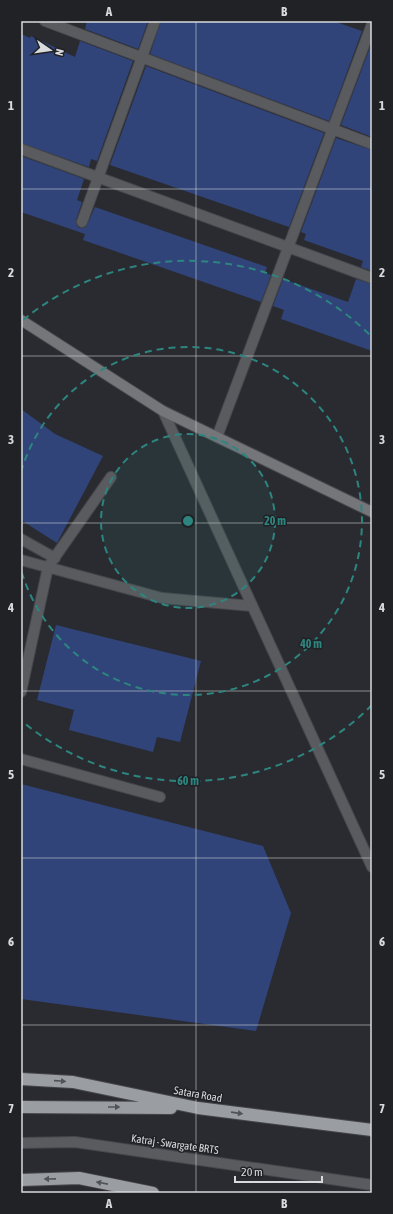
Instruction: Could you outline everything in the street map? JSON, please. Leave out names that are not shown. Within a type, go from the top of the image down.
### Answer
[{"type":"highway","name":"Satara Road","points":[[21,1078],[73,1082],[198,1108],[372,1130]]},
{"type":"highway","points":[[21,1107],[198,1108]]},
{"type":"highway","points":[[21,1180],[79,1178],[153,1193]]},
{"type":"street","points":[[45,21],[372,144]]},
{"type":"street","points":[[82,222],[155,21]]},
{"type":"street","points":[[217,437],[372,24]]},
{"type":"street","points":[[21,149],[372,278]]},
{"type":"street","points":[[21,320],[163,411],[372,512]]},
{"type":"street","points":[[163,411],[372,867]]},
{"type":"street","points":[[21,692],[48,568],[111,477]]},
{"type":"street","points":[[21,540],[55,558]]},
{"type":"street","points":[[21,560],[162,598],[252,606]]},
{"type":"street","points":[[21,759],[160,797]]},
{"type":"street","name":"Katraj - Swargate BRTS","points":[[21,1143],[75,1142],[372,1185]]},
{"type":"building","points":[[87,21],[148,21],[138,49],[85,29]]},
{"type":"building","points":[[161,21],[333,21],[362,31],[329,121],[150,54]]},
{"type":"building","points":[[21,34],[30,38],[31,36],[75,57],[80,41],[133,61],[97,161],[91,159],[89,167],[21,143]]},
{"type":"building","points":[[372,42],[372,137],[341,125]]},
{"type":"building","points":[[146,66],[324,133],[289,227],[110,165]]},
{"type":"building","points":[[336,138],[372,150],[372,271],[361,267],[363,261],[304,240],[306,234],[301,232]]},
{"type":"building","points":[[21,156],[84,179],[77,200],[82,202],[76,220],[79,228],[86,227],[95,207],[267,267],[265,273],[271,275],[261,302],[83,240],[85,234],[21,212]]},
{"type":"building","points":[[283,279],[348,302],[356,279],[372,284],[372,351],[281,319],[284,310],[273,306]]},
{"type":"building","points":[[21,409],[55,434],[103,456],[57,543],[21,520]]},
{"type":"building","points":[[56,625],[201,661],[180,742],[157,737],[153,752],[69,730],[74,710],[37,700]]},
{"type":"building","points":[[21,784],[263,846],[291,913],[256,1031],[21,999]]}]
